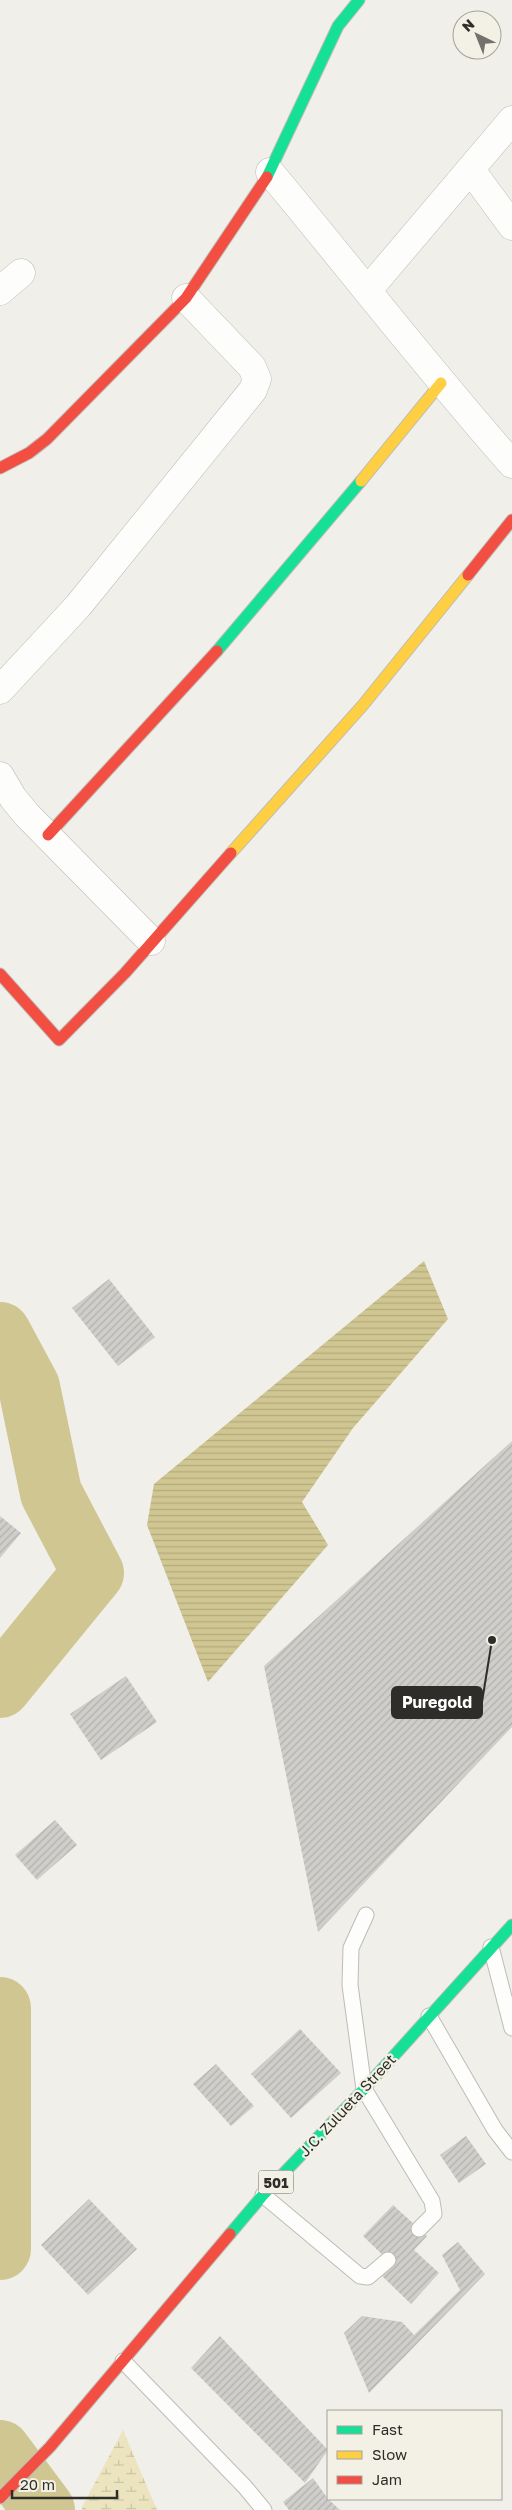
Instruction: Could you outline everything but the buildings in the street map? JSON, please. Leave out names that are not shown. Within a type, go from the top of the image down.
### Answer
[{"type":"street","points":[[0,468],[29,453],[47,439],[186,298],[270,172],[338,26],[359,0]]},
{"type":"street","points":[[368,290],[512,120]]},
{"type":"street","points":[[471,170],[512,226]]},
{"type":"street","points":[[270,172],[368,290],[441,383],[512,464]]},
{"type":"street","points":[[0,291],[21,273]]},
{"type":"street","points":[[0,690],[78,606],[252,390],[256,379],[252,368],[186,298]]},
{"type":"street","points":[[48,835],[207,663],[347,499],[441,383]]},
{"type":"street","points":[[0,974],[59,1040],[125,973],[151,941],[363,705],[512,520]]},
{"type":"street","points":[[0,776],[13,798],[151,941]]},
{"type":"street","name":"J.C. Zulueta Street","points":[[1,2497],[50,2447],[263,2195],[364,2089],[512,1925]]},
{"type":"lane","points":[[366,1915],[351,1948],[350,1985],[364,2089],[432,2201],[434,2214],[419,2229]]},
{"type":"lane","points":[[491,1947],[512,2028]]},
{"type":"lane","points":[[429,2016],[495,2130],[512,2152]]},
{"type":"lane","points":[[263,2195],[360,2276],[368,2277],[388,2260]]},
{"type":"lane","points":[[123,2361],[245,2487],[264,2510]]},
{"type":"green space","points":[[123,2430],[157,2510],[82,2510],[82,2507]]},
{"type":"shaded area","points":[[424,1261],[448,1319],[353,1428],[302,1502],[328,1545],[208,1682],[147,1525],[154,1484]]},
{"type":"waterway","points":[[0,1333],[29,1387],[51,1493],[93,1573],[0,1687]]},
{"type":"waterway","points":[[0,2008],[0,2249]]},
{"type":"waterway","points":[[0,2451],[44,2510]]},
{"type":"traffic: fast","points":[[267,177],[338,26],[359,0]]},
{"type":"traffic: fast","points":[[217,651],[361,481]]},
{"type":"traffic: fast","points":[[230,2234],[263,2195],[364,2089],[512,1925]]},
{"type":"traffic: slow","points":[[361,481],[441,383]]},
{"type":"traffic: slow","points":[[231,853],[363,705],[468,575]]},
{"type":"traffic: jam","points":[[0,468],[29,453],[47,439],[186,298],[267,177]]},
{"type":"traffic: jam","points":[[468,575],[512,520]]},
{"type":"traffic: jam","points":[[48,835],[217,651]]},
{"type":"traffic: jam","points":[[0,974],[59,1040],[125,973],[231,853]]},
{"type":"traffic: jam","points":[[0,2498],[50,2447],[230,2234]]},
{"type":"place","name":"Puregold","points":[[492,1640]]}]
